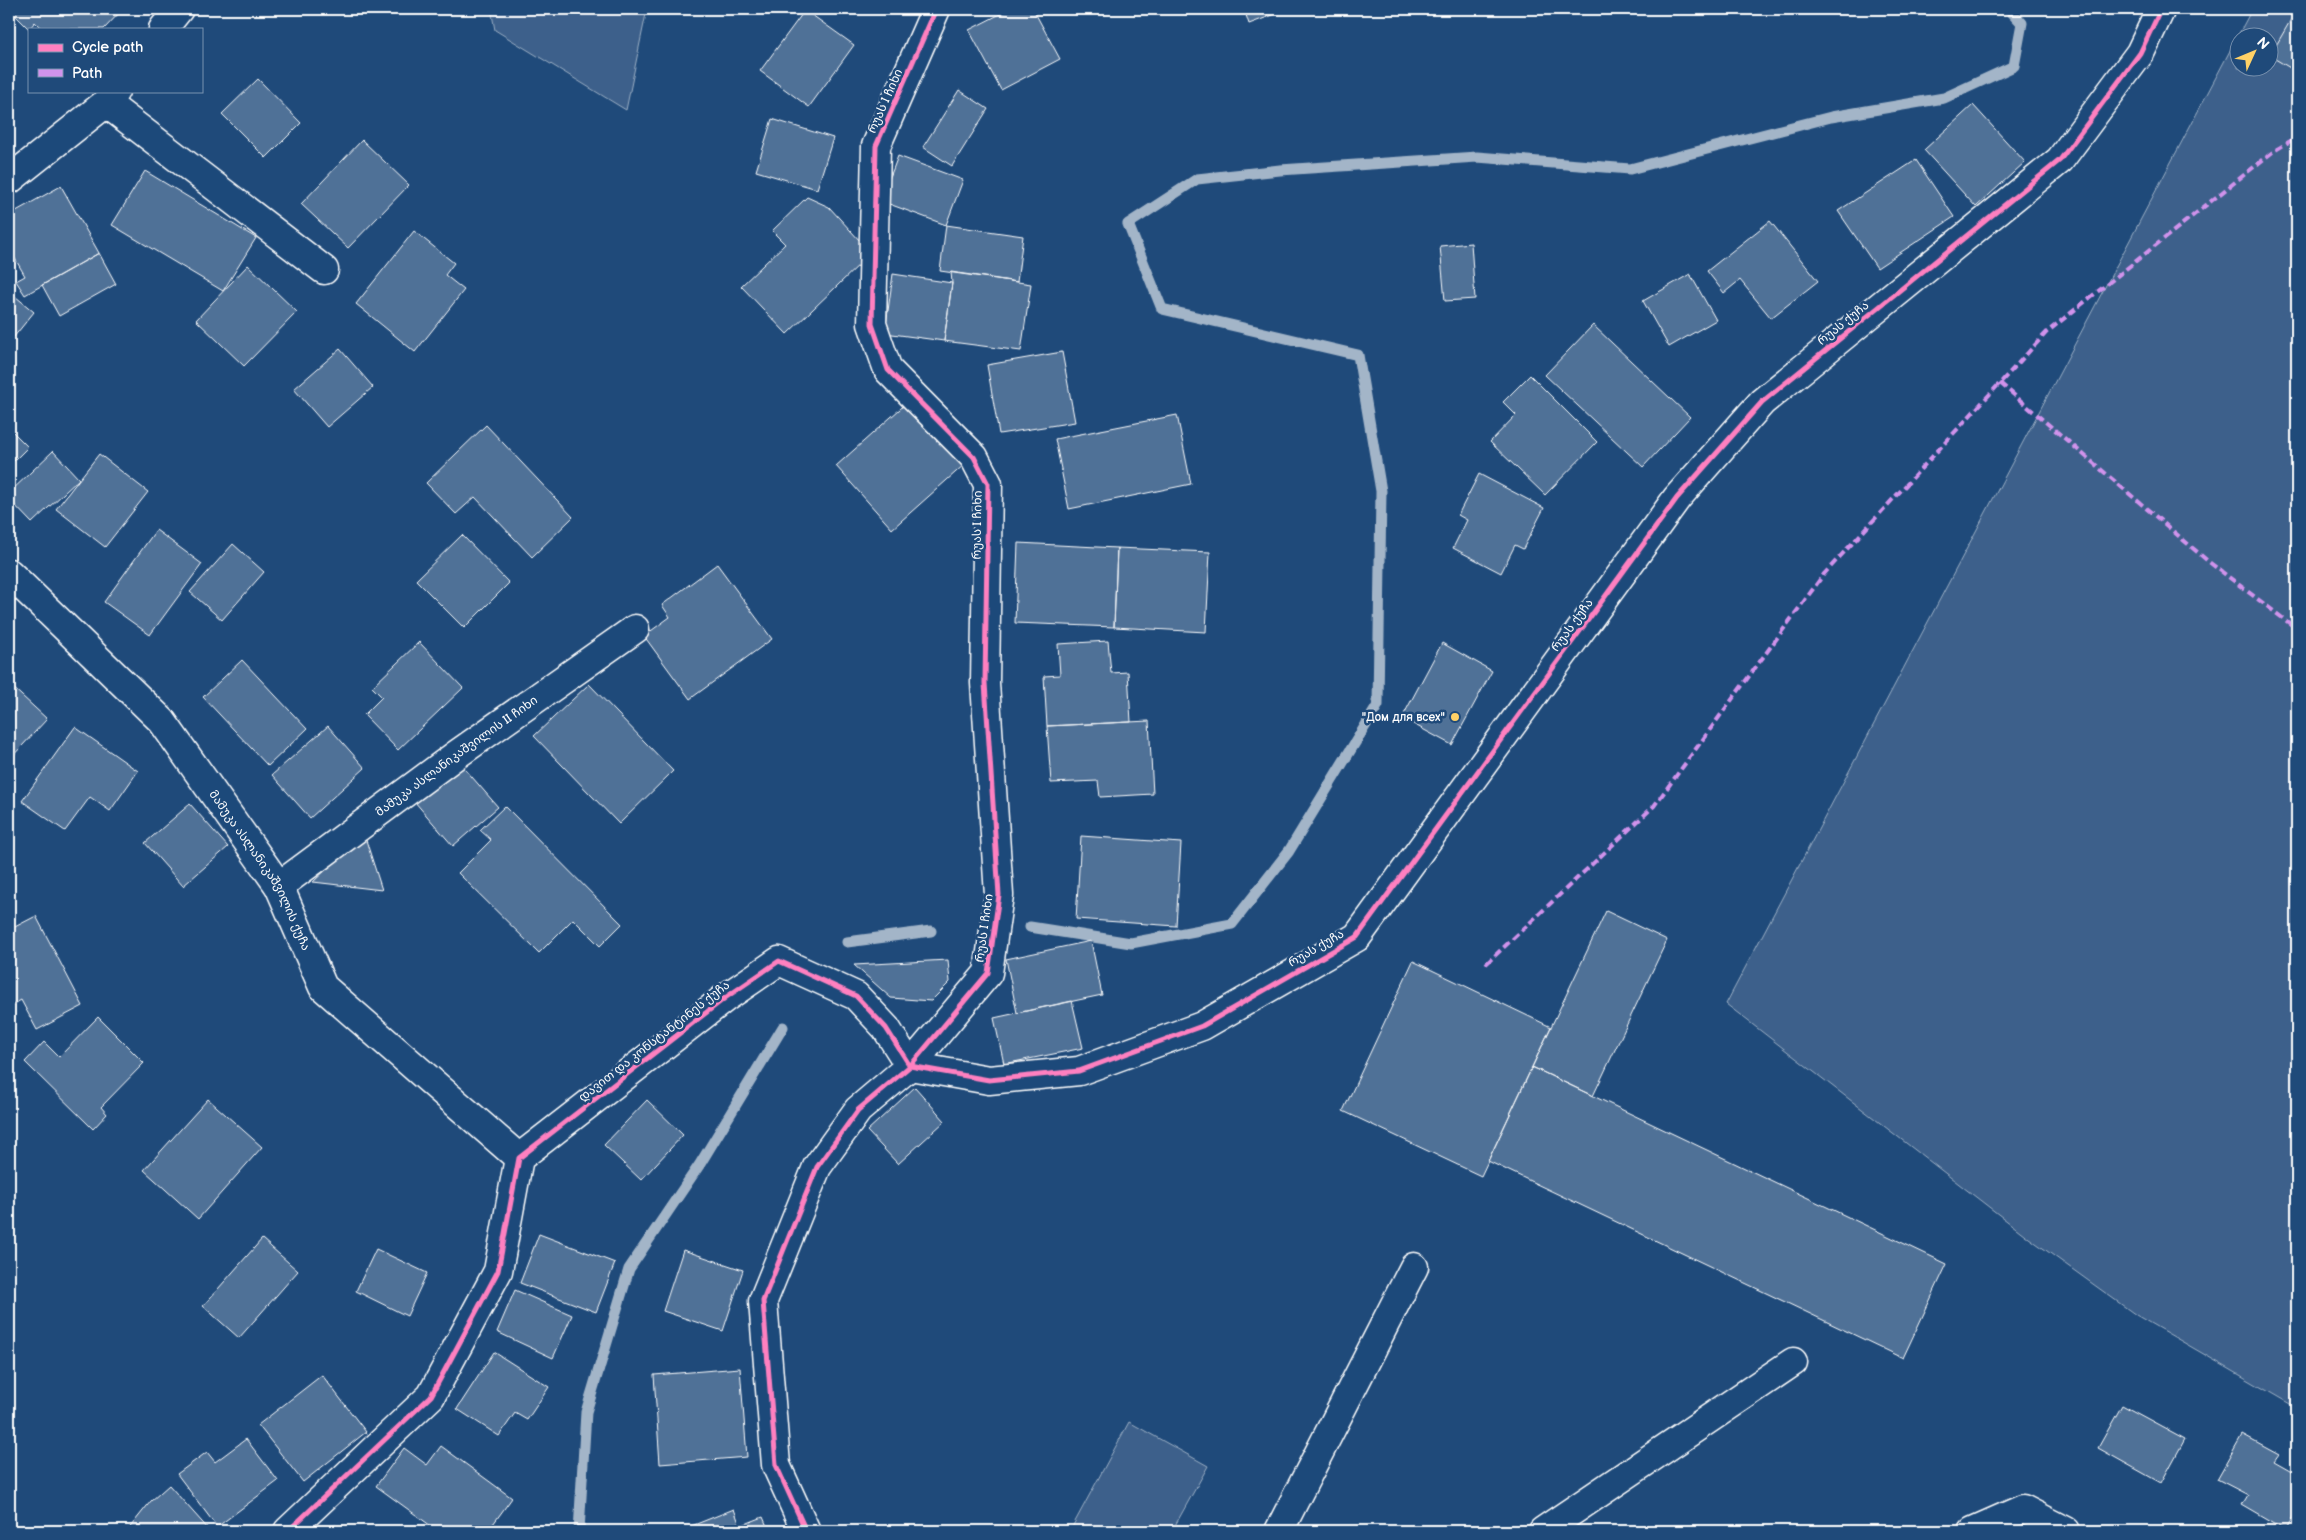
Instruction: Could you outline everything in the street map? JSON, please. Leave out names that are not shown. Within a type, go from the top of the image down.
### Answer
[{"type":"street","points":[[164,28],[179,9]]},
{"type":"street","name":"რუას I ჩიხი","points":[[910,1066],[988,973],[999,895],[985,683],[988,484],[974,457],[888,370],[872,324],[876,146],[936,9]]},
{"type":"street","name":"რუას ქუჩა","points":[[910,1066],[989,1080],[1079,1071],[1202,1026],[1356,937],[1677,498],[1762,402],[2060,160],[2140,53],[2161,9]]},
{"type":"street","points":[[9,180],[110,97],[324,270]]},
{"type":"street","name":"მამუკა ასლანიკაშვილის ქუჩა","points":[[9,573],[162,721],[280,886],[323,987],[519,1158]]},
{"type":"street","name":"მამუკა ასლანიკაშვილის II ჩიხი","points":[[280,886],[456,755],[635,629]]},
{"type":"street","name":"დავით და კონსტანტინეს ქუჩა","points":[[519,1158],[725,998],[779,961],[856,996],[886,1028],[910,1066]]},
{"type":"street","points":[[806,1531],[776,1465],[763,1301],[817,1167],[858,1110],[910,1066]]},
{"type":"street","points":[[288,1531],[430,1396],[498,1271],[519,1158]]},
{"type":"street","points":[[1280,1531],[1414,1268]]},
{"type":"street","points":[[1543,1531],[1792,1362]]},
{"type":"street","points":[[1973,1531],[2023,1509],[2066,1531]]},
{"type":"shaded area","points":[[491,9],[647,9],[626,110],[495,30]]},
{"type":"shaded area","points":[[2252,9],[2297,9],[2297,1408],[2136,1315],[2029,1238],[1726,1004],[2228,54],[2228,78],[2278,78],[2278,28],[2242,28]]},
{"type":"shaded area","points":[[1129,1422],[1208,1466],[1172,1531],[1070,1531]]},
{"type":"building","points":[[9,9],[123,9],[105,28],[41,28],[35,22],[28,28]]},
{"type":"building","points":[[1010,9],[1033,9],[1060,59],[1001,90],[969,30]]},
{"type":"building","points":[[1244,9],[1289,9],[1249,24]]},
{"type":"building","points":[[2297,9],[2297,72],[2278,61],[2278,42]]},
{"type":"building","points":[[805,10],[854,45],[809,107],[760,71]]},
{"type":"building","points":[[258,79],[301,123],[266,158],[222,114]]},
{"type":"building","points":[[959,90],[988,109],[952,166],[923,147]]},
{"type":"building","points":[[1973,105],[2025,162],[1976,207],[1924,150]]},
{"type":"building","points":[[772,119],[833,138],[817,189],[756,171]]},
{"type":"building","points":[[362,140],[409,185],[348,248],[301,204]]},
{"type":"building","points":[[898,156],[963,180],[946,225],[881,201]]},
{"type":"building","points":[[1916,160],[1954,217],[1877,268],[1838,211]]},
{"type":"building","points":[[145,171],[256,238],[223,291],[112,225]]},
{"type":"building","points":[[61,186],[99,253],[25,295],[16,281],[25,276],[9,248],[9,215]]},
{"type":"building","points":[[807,197],[829,207],[861,242],[863,261],[787,334],[741,286],[785,244],[772,231]]},
{"type":"building","points":[[1770,221],[1818,281],[1771,318],[1740,280],[1724,293],[1707,271]]},
{"type":"building","points":[[946,225],[1023,236],[1017,282],[940,271]]},
{"type":"building","points":[[414,231],[454,263],[445,275],[464,290],[415,352],[356,304]]},
{"type":"building","points":[[1471,243],[1475,299],[1445,301],[1440,246]]},
{"type":"building","points":[[99,253],[116,284],[59,316],[42,285]]},
{"type":"building","points":[[248,265],[297,312],[244,366],[196,320]]},
{"type":"building","points":[[951,272],[1031,284],[1021,351],[944,341],[952,283]]},
{"type":"building","points":[[893,274],[952,283],[944,341],[885,333]]},
{"type":"building","points":[[1690,274],[1716,320],[1669,347],[1643,301]]},
{"type":"building","points":[[9,291],[34,312],[9,343]]},
{"type":"building","points":[[1593,325],[1690,417],[1643,467],[1545,375]]},
{"type":"building","points":[[340,349],[373,387],[327,427],[294,389]]},
{"type":"building","points":[[1062,352],[1075,422],[999,434],[987,365]]},
{"type":"building","points":[[1530,375],[1597,442],[1545,495],[1490,442],[1516,415],[1503,402]]},
{"type":"building","points":[[909,401],[965,464],[892,529],[836,466]]},
{"type":"building","points":[[1177,415],[1191,484],[1069,509],[1055,439]]},
{"type":"building","points":[[486,425],[573,517],[532,557],[475,497],[456,514],[426,483]]},
{"type":"building","points":[[9,428],[28,447],[9,466]]},
{"type":"building","points":[[53,451],[79,479],[32,523],[9,499],[9,493]]},
{"type":"building","points":[[99,454],[148,492],[105,547],[56,509]]},
{"type":"building","points":[[1479,474],[1544,508],[1523,549],[1515,545],[1501,573],[1453,548],[1467,520],[1458,515]]},
{"type":"building","points":[[156,530],[202,564],[150,635],[104,602]]},
{"type":"building","points":[[462,535],[509,583],[464,628],[416,580]]},
{"type":"building","points":[[1018,543],[1117,548],[1114,627],[1015,623]]},
{"type":"building","points":[[233,544],[264,572],[222,620],[190,592]]},
{"type":"building","points":[[1117,548],[1210,552],[1206,632],[1114,627]]},
{"type":"building","points":[[717,564],[772,639],[690,699],[644,636],[670,617],[662,605]]},
{"type":"building","points":[[1108,641],[1111,673],[1128,672],[1131,722],[1047,726],[1044,676],[1060,675],[1058,644]]},
{"type":"building","points":[[419,642],[463,688],[398,750],[364,715],[382,697],[372,687]]},
{"type":"building","points":[[1442,643],[1492,671],[1452,745],[1402,718]]},
{"type":"building","points":[[242,660],[307,729],[268,766],[203,697]]},
{"type":"building","points":[[9,684],[47,719],[9,760]]},
{"type":"building","points":[[589,684],[673,771],[619,824],[534,736]]},
{"type":"building","points":[[1149,721],[1153,794],[1100,797],[1098,781],[1051,783],[1047,726]]},
{"type":"building","points":[[328,726],[365,768],[310,818],[272,775]]},
{"type":"building","points":[[75,727],[138,771],[110,811],[90,797],[65,831],[22,801]]},
{"type":"building","points":[[459,762],[498,807],[453,846],[414,801]]},
{"type":"building","points":[[190,804],[228,847],[183,886],[145,843]]},
{"type":"building","points":[[505,806],[622,924],[600,946],[573,919],[539,953],[458,873],[491,840],[480,830]]},
{"type":"building","points":[[364,834],[382,890],[313,882]]},
{"type":"building","points":[[1081,836],[1181,843],[1176,926],[1076,919]]},
{"type":"building","points":[[1606,911],[1667,940],[1593,1096],[1532,1067]]},
{"type":"building","points":[[36,916],[83,1006],[37,1030],[21,1000],[9,1007],[9,930]]},
{"type":"building","points":[[1091,941],[1102,995],[1017,1013],[1006,959]]},
{"type":"building","points":[[948,960],[950,982],[931,1001],[891,998],[854,965]]},
{"type":"building","points":[[1413,961],[1551,1027],[1481,1176],[1343,1111]]},
{"type":"building","points":[[1072,1001],[1083,1048],[1004,1064],[994,1018]]},
{"type":"building","points":[[98,1017],[144,1063],[101,1107],[107,1114],[93,1129],[25,1062],[44,1042],[59,1057]]},
{"type":"building","points":[[1532,1067],[1947,1264],[1903,1358],[1488,1161]]},
{"type":"building","points":[[915,1087],[945,1121],[898,1164],[867,1131]]},
{"type":"building","points":[[208,1099],[262,1147],[198,1219],[144,1170]]},
{"type":"building","points":[[647,1100],[683,1135],[641,1180],[604,1145]]},
{"type":"building","points":[[539,1234],[615,1263],[596,1312],[520,1283]]},
{"type":"building","points":[[262,1239],[298,1271],[239,1338],[203,1306]]},
{"type":"building","points":[[376,1249],[427,1273],[407,1316],[356,1291]]},
{"type":"building","points":[[683,1250],[743,1270],[723,1331],[663,1311]]},
{"type":"building","points":[[515,1290],[572,1315],[553,1358],[497,1332]]},
{"type":"building","points":[[494,1352],[549,1387],[527,1420],[515,1413],[499,1436],[457,1409]]},
{"type":"building","points":[[740,1368],[747,1457],[660,1464],[654,1375]]},
{"type":"building","points":[[322,1375],[366,1432],[303,1482],[258,1425]]},
{"type":"building","points":[[2122,1405],[2185,1439],[2161,1483],[2098,1448]]},
{"type":"building","points":[[2242,1435],[2279,1455],[2274,1462],[2297,1475],[2297,1509],[2285,1530],[2242,1505],[2248,1495],[2217,1479]]},
{"type":"building","points":[[246,1439],[278,1481],[217,1527],[177,1474],[207,1452],[215,1462]]},
{"type":"building","points":[[441,1446],[512,1498],[488,1531],[438,1531],[376,1486],[404,1448],[427,1465]]},
{"type":"building","points":[[169,1485],[210,1531],[127,1531],[151,1501]]},
{"type":"building","points":[[734,1509],[740,1526],[763,1517],[769,1531],[679,1531]]},
{"type":"building","points":[[335,1525],[346,1531],[331,1531]]},
{"type":"waterway","points":[[1030,927],[1131,943],[1232,924],[1289,851],[1378,705],[1381,491],[1358,355],[1162,309],[1128,224],[1197,179],[1280,170],[1477,157],[1630,169],[1831,117],[1944,98],[2014,66],[2022,23],[2009,9]]},
{"type":"waterway","points":[[847,942],[931,931]]},
{"type":"waterway","points":[[579,1531],[586,1412],[629,1269],[700,1164],[783,1027]]},
{"type":"marked path","points":[[1486,964],[1654,806],[1824,574],[2047,332],[2274,151],[2297,137]]},
{"type":"marked path","points":[[2000,383],[2209,562],[2297,629]]},
{"type":"cycle path","points":[[936,9],[876,146],[872,324],[888,370],[974,457],[988,484],[985,683],[999,895],[988,973],[910,1066],[989,1080],[1079,1071],[1202,1026],[1357,937],[1677,498],[1762,402],[2060,160],[2140,53],[2161,9]]},
{"type":"cycle path","points":[[288,1531],[431,1396],[498,1271],[519,1158],[725,998],[779,961],[856,996],[886,1028],[910,1066],[858,1110],[817,1167],[763,1301],[776,1465],[806,1531]]},
{"type":"place","name":"\"Дом для всех\"","points":[[1455,717]]}]
